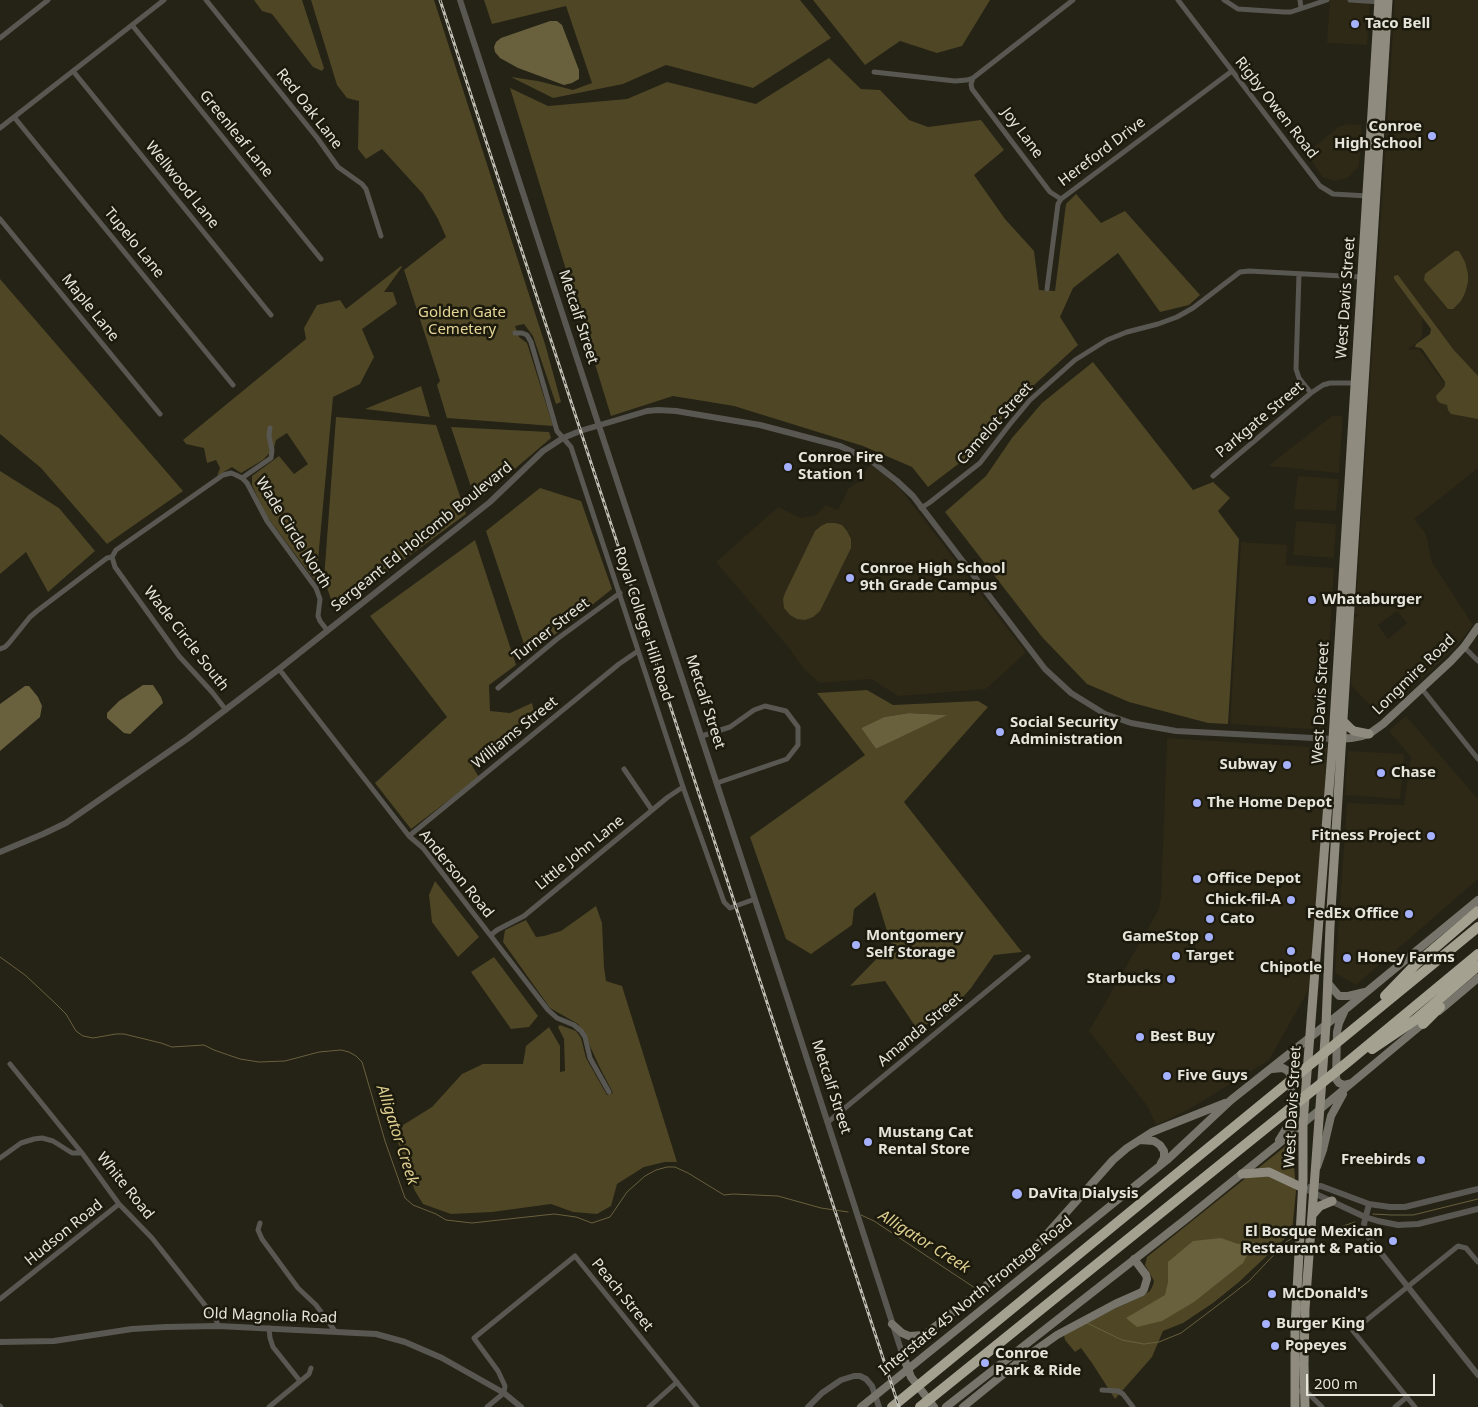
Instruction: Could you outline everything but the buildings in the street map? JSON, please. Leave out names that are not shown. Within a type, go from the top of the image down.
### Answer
[{"type":"highway","points":[[1376,1010],[1382,998],[1416,964],[1478,911]]},
{"type":"highway","points":[[892,1407],[1478,927]]},
{"type":"highway","points":[[920,1407],[1349,1061],[1478,954]]},
{"type":"highway","points":[[1349,1061],[1419,1022],[1478,966]]},
{"type":"main road","name":"West Davis Street","points":[[1295,1407],[1295,1327],[1303,1188],[1303,1124],[1314,976],[1337,739],[1342,720],[1360,426],[1358,384],[1360,350],[1357,342],[1365,196],[1373,92],[1383,1]]},
{"type":"main road","name":"West Davis Street","points":[[1305,1407],[1304,1328],[1326,1025],[1346,517],[1358,384],[1367,318],[1376,197],[1383,1]]},
{"type":"main road","points":[[1373,92],[1378,96],[1376,132],[1379,137]]},
{"type":"main road","points":[[1361,277],[1366,282],[1365,314],[1367,318]]},
{"type":"main road","points":[[1346,517],[1351,523],[1349,557],[1352,568]]},
{"type":"main road","name":"Longmire Road","points":[[1337,739],[1369,734],[1383,724],[1422,689],[1464,647],[1478,627]]},
{"type":"main road","points":[[1342,720],[1354,731],[1369,734]]},
{"type":"main road","name":"Interstate 45 North Frontage Road","points":[[861,1407],[1159,1166],[1231,1100],[1367,992],[1478,900]]},
{"type":"main road","points":[[946,1407],[1242,1174],[1350,1085],[1419,1022],[1478,978]]},
{"type":"main road","points":[[1328,983],[1339,996],[1367,992]]},
{"type":"main road","points":[[1347,1008],[1339,1023],[1336,1078],[1339,1083],[1350,1085]]},
{"type":"main road","points":[[1271,1069],[1283,1068],[1291,1076],[1292,1118],[1276,1146]]},
{"type":"main road","points":[[1315,1171],[1323,1150],[1331,1116],[1350,1085]]},
{"type":"main road","points":[[902,1354],[1039,1244],[1113,1160],[1127,1148],[1152,1132],[1218,1107],[1231,1100]]},
{"type":"main road","points":[[1140,1140],[1154,1141],[1160,1145],[1164,1151],[1164,1158],[1159,1166]]},
{"type":"main road","points":[[1242,1174],[1269,1172],[1303,1188]]},
{"type":"main road","points":[[1312,1215],[1319,1207],[1332,1201]]},
{"type":"main road","points":[[963,1407],[1016,1364],[1057,1335],[1142,1292],[1147,1279],[1134,1259]]},
{"type":"main road","points":[[1297,1284],[1302,1286],[1306,1296]]},
{"type":"main road","points":[[892,1324],[908,1336],[925,1335]]},
{"type":"main road","name":"Metcalf Street","points":[[902,1354],[911,1377],[934,1407]]},
{"type":"street","points":[[0,38],[48,0]]},
{"type":"street","points":[[1,126],[164,0]]},
{"type":"street","name":"Red Oak Lane","points":[[206,0],[318,139],[338,167],[366,189],[381,236]]},
{"type":"street","name":"Metcalf Street","points":[[460,0],[756,899],[902,1354]]},
{"type":"street","points":[[874,72],[955,81],[973,78],[1073,0]]},
{"type":"street","name":"Rigby Owen Road","points":[[1178,0],[1320,186],[1333,194],[1376,197]]},
{"type":"street","points":[[1224,0],[1230,2],[1238,9],[1284,12],[1291,12],[1327,0]]},
{"type":"street","points":[[1300,0],[1301,8]]},
{"type":"street","points":[[1350,0],[1383,1]]},
{"type":"street","name":"Greenleaf Lane","points":[[132,25],[321,259]]},
{"type":"street","name":"Wellwood Lane","points":[[73,71],[271,315]]},
{"type":"street","name":"Hereford Drive","points":[[1047,289],[1058,204],[1061,199],[1232,71]]},
{"type":"street","name":"Joy Lane","points":[[973,78],[972,89],[1050,192],[1061,199]]},
{"type":"street","name":"Tupelo Lane","points":[[14,117],[233,385]]},
{"type":"street","name":"Maple Lane","points":[[0,219],[160,414]]},
{"type":"street","name":"Camelot Street","points":[[922,508],[980,463],[1030,400],[1088,351],[1118,335],[1158,324],[1181,315],[1240,272],[1361,277]]},
{"type":"street","points":[[1299,274],[1296,369],[1299,378],[1310,393]]},
{"type":"street","name":"Royal College Hill Road","points":[[515,333],[527,335],[531,342],[557,430],[571,447],[683,787],[724,902],[730,908],[756,899]]},
{"type":"street","name":"Parkgate Street","points":[[1214,476],[1310,393],[1330,383],[1358,384]]},
{"type":"street","name":"Sergeant Ed Holcomb Boulevard","points":[[0,852],[66,823],[187,739],[279,669],[490,502],[543,451],[563,438],[580,431],[647,411],[658,410],[676,411],[769,427],[840,446],[870,460],[913,496],[1044,668],[1071,693],[1095,708],[1131,723],[1159,728],[1337,739]]},
{"type":"street","points":[[0,649],[9,643],[37,611],[107,558],[112,557],[116,550],[223,475],[231,473],[242,478],[271,458],[270,428]]},
{"type":"street","name":"Wade Circle North","points":[[242,478],[247,483],[267,521],[316,588],[320,598],[318,616],[327,630]]},
{"type":"street","name":"Wade Circle South","points":[[112,557],[115,567],[179,656],[226,710]]},
{"type":"street","name":"Turner Street","points":[[498,688],[557,638],[620,593]]},
{"type":"street","points":[[1464,647],[1478,661]]},
{"type":"street","name":"Williams Street","points":[[409,836],[619,664],[638,652]]},
{"type":"street","name":"Anderson Road","points":[[279,669],[409,836],[423,848],[551,1013],[557,1018],[574,1025],[581,1031],[590,1058],[609,1092]]},
{"type":"street","points":[[1422,689],[1478,759]]},
{"type":"street","points":[[702,736],[730,726],[754,710],[765,706],[786,711],[798,727],[798,745],[787,759],[717,783]]},
{"type":"street","points":[[624,769],[652,810]]},
{"type":"street","name":"Little John Lane","points":[[491,935],[524,916],[668,797],[683,787]]},
{"type":"street","name":"Amanda Street","points":[[828,1122],[1028,957]]},
{"type":"street","name":"White Road","points":[[10,1064],[82,1153],[119,1204],[152,1238],[216,1319],[218,1326]]},
{"type":"street","points":[[0,1158],[21,1143],[34,1139],[48,1139],[72,1152],[82,1153]]},
{"type":"street","points":[[1314,1190],[1321,1186],[1369,1204],[1405,1207],[1478,1189]]},
{"type":"street","points":[[1303,1188],[1314,1190],[1332,1201],[1365,1216],[1389,1223],[1418,1224],[1478,1209]]},
{"type":"street","name":"Hudson Road","points":[[0,1299],[119,1204]]},
{"type":"street","points":[[1369,1204],[1364,1225],[1366,1234],[1478,1375]]},
{"type":"street","points":[[260,1223],[258,1230],[262,1239],[298,1288],[316,1305],[335,1331]]},
{"type":"street","points":[[1415,1407],[1353,1331],[1456,1247],[1462,1246],[1466,1248],[1478,1262]]},
{"type":"street","name":"Peach Street","points":[[504,1393],[505,1386],[502,1376],[474,1338],[575,1256],[697,1407]]},
{"type":"street","name":"Old Magnolia Road","points":[[1,1341],[54,1341],[132,1329],[218,1326],[376,1334],[405,1342],[442,1358],[504,1393],[521,1407]]},
{"type":"street","points":[[269,1328],[270,1340],[274,1347],[300,1382]]},
{"type":"street","points":[[270,1407],[309,1374],[311,1368]]},
{"type":"street","points":[[808,1407],[822,1393],[841,1380],[854,1376],[866,1379],[872,1386],[879,1407]]},
{"type":"street","points":[[649,1407],[678,1382]]},
{"type":"street","points":[[1102,1390],[1118,1391],[1134,1407]]},
{"type":"street","points":[[1294,1391],[1304,1391],[1312,1395],[1322,1407]]},
{"type":"street","points":[[488,1407],[504,1393]]},
{"type":"street","points":[[1395,1407],[1407,1397]]},
{"type":"shaded area","points":[[1330,0],[1370,0],[1367,45],[1327,43]]},
{"type":"shaded area","points":[[1395,0],[1478,0],[1478,387],[1423,316],[1422,338],[1407,350],[1419,349],[1448,388],[1478,414],[1478,468],[1414,519],[1426,534],[1432,562],[1473,625],[1439,663],[1380,716],[1351,685],[1353,619],[1359,615],[1355,614]],"holes":[[[1397,611],[1407,623],[1388,639],[1378,625]]]},
{"type":"shaded area","points":[[550,21],[557,21],[562,25],[579,70],[579,79],[572,83],[564,85],[518,68],[500,58],[495,52],[496,42],[501,38]]},
{"type":"shaded area","points":[[1346,124],[1362,125],[1359,166],[1348,178],[1335,181],[1322,177],[1307,153],[1338,127]]},
{"type":"shaded area","points":[[1332,416],[1343,416],[1339,473],[1268,466]]},
{"type":"shaded area","name":"Conroe High School 9th Grade Campus","points":[[870,465],[884,474],[902,491],[1025,651],[986,689],[899,696],[870,679],[821,683],[803,668],[789,648],[716,562],[778,507],[801,518],[816,515],[826,505],[838,510],[849,488],[858,482]]},
{"type":"shaded area","points":[[1298,476],[1339,479],[1336,511],[1294,509]]},
{"type":"shaded area","points":[[1296,521],[1336,524],[1334,558],[1293,555]]},
{"type":"shaded area","points":[[1241,542],[1287,545],[1286,565],[1334,568],[1324,730],[1230,724]]},
{"type":"shaded area","points":[[143,685],[153,685],[163,703],[130,734],[124,733],[107,718],[107,713],[119,701]]},
{"type":"shaded area","points":[[25,686],[29,686],[38,697],[42,706],[40,717],[0,751],[0,704]]},
{"type":"shaded area","points":[[909,713],[947,715],[876,749],[861,728],[884,717]]},
{"type":"shaded area","points":[[1406,716],[1478,799],[1478,879],[1356,985],[1335,973],[1347,803],[1404,805],[1411,757],[1389,731]]},
{"type":"shaded area","points":[[1167,738],[1327,748],[1316,933],[1308,991],[1269,1060],[1188,1110],[1156,1125],[1148,1107],[1089,1031],[1159,909]]},
{"type":"shaded area","points":[[1348,751],[1404,754],[1400,799],[1345,795]]},
{"type":"shaded area","points":[[1221,1238],[1238,1244],[1254,1242],[1243,1263],[1194,1302],[1162,1321],[1137,1327],[1126,1318],[1165,1295],[1168,1282],[1168,1262],[1193,1241]]},
{"type":"green space","points":[[254,0],[302,0],[324,68],[322,71],[313,67],[272,14],[262,11]]},
{"type":"green space","name":"Golden Gate Cemetery","points":[[311,0],[434,0],[545,344],[561,402],[556,404],[533,336],[524,324],[515,326],[519,337],[527,343],[553,426],[447,418],[437,385],[440,381],[404,270],[446,237],[423,194],[382,149],[366,159],[358,149],[359,101],[347,98],[337,85]]},
{"type":"green space","points":[[484,0],[800,0],[831,38],[753,88],[666,65],[623,84],[553,98],[511,77],[538,81],[573,90],[592,83],[566,6],[492,24]]},
{"type":"green space","points":[[813,0],[990,0],[962,46],[937,53],[900,41],[865,65]]},
{"type":"green space","points":[[829,58],[861,89],[880,90],[909,120],[928,127],[981,120],[1004,150],[974,175],[1005,219],[1034,251],[1039,290],[1055,291],[1066,204],[1076,194],[1101,223],[1125,211],[1200,295],[1189,305],[1160,312],[1118,253],[1073,288],[1060,317],[1078,345],[1010,407],[990,440],[928,487],[912,467],[863,446],[734,406],[673,396],[611,416],[510,88],[548,106],[627,99],[667,82],[756,104]]},
{"type":"green space","points":[[1455,251],[1459,251],[1465,262],[1468,282],[1461,301],[1453,309],[1448,309],[1424,280],[1425,274]]},
{"type":"green space","points":[[401,266],[384,292],[393,292],[397,304],[362,329],[374,357],[360,384],[333,397],[316,582],[265,514],[252,485],[252,476],[279,456],[294,474],[308,464],[287,433],[276,440],[274,448],[263,460],[241,473],[232,467],[217,476],[220,468],[216,460],[207,463],[204,448],[186,444],[183,440],[306,339],[304,328],[317,305],[340,300],[346,309]]},
{"type":"green space","points":[[1398,275],[1453,349],[1478,376],[1478,419],[1451,414],[1447,405],[1437,400],[1436,396],[1445,386],[1445,382],[1423,350],[1415,347],[1416,344],[1430,334],[1431,329],[1394,279],[1394,276]]},
{"type":"green space","points":[[0,279],[183,491],[107,544],[41,468],[0,434]]},
{"type":"green space","points":[[1093,362],[1193,490],[1213,482],[1230,498],[1218,511],[1239,539],[1228,724],[1208,723],[1129,702],[1087,684],[1042,637],[945,512],[986,476],[1012,438],[1042,403]]},
{"type":"green space","points":[[421,386],[430,417],[365,409]]},
{"type":"green space","points":[[336,417],[436,425],[466,514],[335,611],[324,579]]},
{"type":"green space","points":[[451,427],[549,432],[551,438],[476,502]]},
{"type":"green space","points":[[0,471],[59,508],[95,551],[48,592],[26,552],[0,574]]},
{"type":"green space","points":[[540,488],[581,501],[612,589],[528,656],[486,531]]},
{"type":"green space","points":[[827,523],[842,525],[851,539],[851,548],[820,611],[813,617],[805,620],[797,619],[784,608],[783,599],[815,531]]},
{"type":"green space","points":[[475,540],[516,665],[489,685],[490,711],[510,713],[532,703],[535,716],[516,727],[472,766],[479,777],[411,829],[375,783],[447,717],[370,616]]},
{"type":"green space","points":[[867,690],[893,705],[978,701],[988,707],[904,802],[1022,952],[994,955],[971,988],[941,1022],[915,1026],[885,981],[850,986],[891,944],[875,892],[854,909],[852,925],[811,954],[786,939],[750,837],[865,755],[817,693]],"holes":[[[909,713],[946,715],[876,749],[861,728],[884,717]]]},
{"type":"green space","points":[[435,881],[479,937],[458,957],[432,922],[429,895]]},
{"type":"green space","points":[[596,906],[602,923],[606,981],[622,986],[677,1162],[665,1162],[644,1167],[617,1184],[611,1206],[597,1214],[573,1212],[551,1204],[492,1212],[451,1214],[423,1204],[415,1191],[396,1137],[400,1127],[432,1107],[462,1074],[483,1064],[523,1064],[526,1046],[549,1027],[560,1046],[560,1072],[565,1071],[564,1039],[558,1027],[560,1025],[576,1031],[581,1038],[586,1058],[607,1095],[613,1093],[578,1024],[550,1008],[503,942],[505,930],[526,920],[536,937],[544,936],[561,931]]},
{"type":"green space","points":[[494,957],[538,1016],[529,1027],[511,1029],[471,972]]},
{"type":"green space","points":[[1292,1141],[1296,1191],[1292,1232],[1239,1282],[1213,1303],[1183,1323],[1163,1331],[1152,1357],[1115,1399],[1081,1348],[1075,1352],[1065,1340],[1064,1335],[1150,1291],[1154,1281],[1145,1265],[1147,1257]]},
{"type":"waterway","name":"Alligator Creek","points":[[0,957],[25,975],[55,1003],[66,1014],[76,1031],[83,1036],[93,1038],[124,1034],[172,1047],[204,1045],[240,1059],[259,1062],[285,1061],[319,1052],[341,1050],[356,1056],[362,1062],[385,1141],[405,1198],[413,1205],[446,1220],[472,1223],[554,1214],[576,1217],[592,1223],[610,1217],[627,1192],[645,1176],[667,1167],[675,1167],[688,1173],[724,1195],[778,1196],[821,1208],[848,1212]]},
{"type":"waterway","name":"Alligator Creek","points":[[1373,1214],[1413,1215],[1478,1199]]},
{"type":"waterway","name":"Alligator Creek","points":[[861,1215],[874,1221],[975,1288]]},
{"type":"waterway","name":"Alligator Creek","points":[[1320,1234],[1355,1222]]},
{"type":"waterway","name":"Alligator Creek","points":[[1087,1323],[1122,1340],[1144,1344],[1159,1342],[1181,1333],[1249,1281],[1286,1242],[1294,1237]]},
{"type":"railway","points":[[440,0],[899,1407]]},
{"type":"place","name":"Taco Bell","points":[[1355,24]]},
{"type":"place","name":"Conroe High School","points":[[1432,136]]},
{"type":"place","name":"Conroe Fire Station 1","points":[[788,467]]},
{"type":"place","name":"Conroe High School 9th Grade Campus","points":[[850,578]]},
{"type":"place","name":"Whataburger","points":[[1312,600]]},
{"type":"place","name":"Social Security Administration","points":[[1000,732]]},
{"type":"place","name":"Subway","points":[[1287,765]]},
{"type":"place","name":"Chase","points":[[1381,773]]},
{"type":"place","name":"The Home Depot","points":[[1197,803]]},
{"type":"place","name":"Fitness Project","points":[[1431,836]]},
{"type":"place","name":"Office Depot","points":[[1197,879]]},
{"type":"place","name":"Chick-fil-A","points":[[1291,900]]},
{"type":"place","name":"FedEx Office","points":[[1409,914]]},
{"type":"place","name":"Cato","points":[[1210,919]]},
{"type":"place","name":"GameStop","points":[[1209,937]]},
{"type":"place","name":"Montgomery Self Storage","points":[[856,945]]},
{"type":"place","name":"Chipotle","points":[[1291,951]]},
{"type":"place","name":"Target","points":[[1176,956]]},
{"type":"place","name":"Honey Farms","points":[[1347,958]]},
{"type":"place","name":"Starbucks","points":[[1171,979]]},
{"type":"place","name":"Best Buy","points":[[1140,1037]]},
{"type":"place","name":"Five Guys","points":[[1167,1076]]},
{"type":"place","name":"Mustang Cat Rental Store","points":[[868,1142]]},
{"type":"place","name":"Freebirds","points":[[1421,1160]]},
{"type":"place","name":"DaVita Dialysis","points":[[1017,1194]]},
{"type":"place","name":"El Bosque Mexican Restaurant & Patio","points":[[1393,1241]]},
{"type":"place","name":"McDonald's","points":[[1272,1294]]},
{"type":"place","name":"Burger King","points":[[1266,1324]]},
{"type":"place","name":"Popeyes","points":[[1275,1346]]},
{"type":"place","name":"Conroe Park & Ride","points":[[985,1363]]}]
